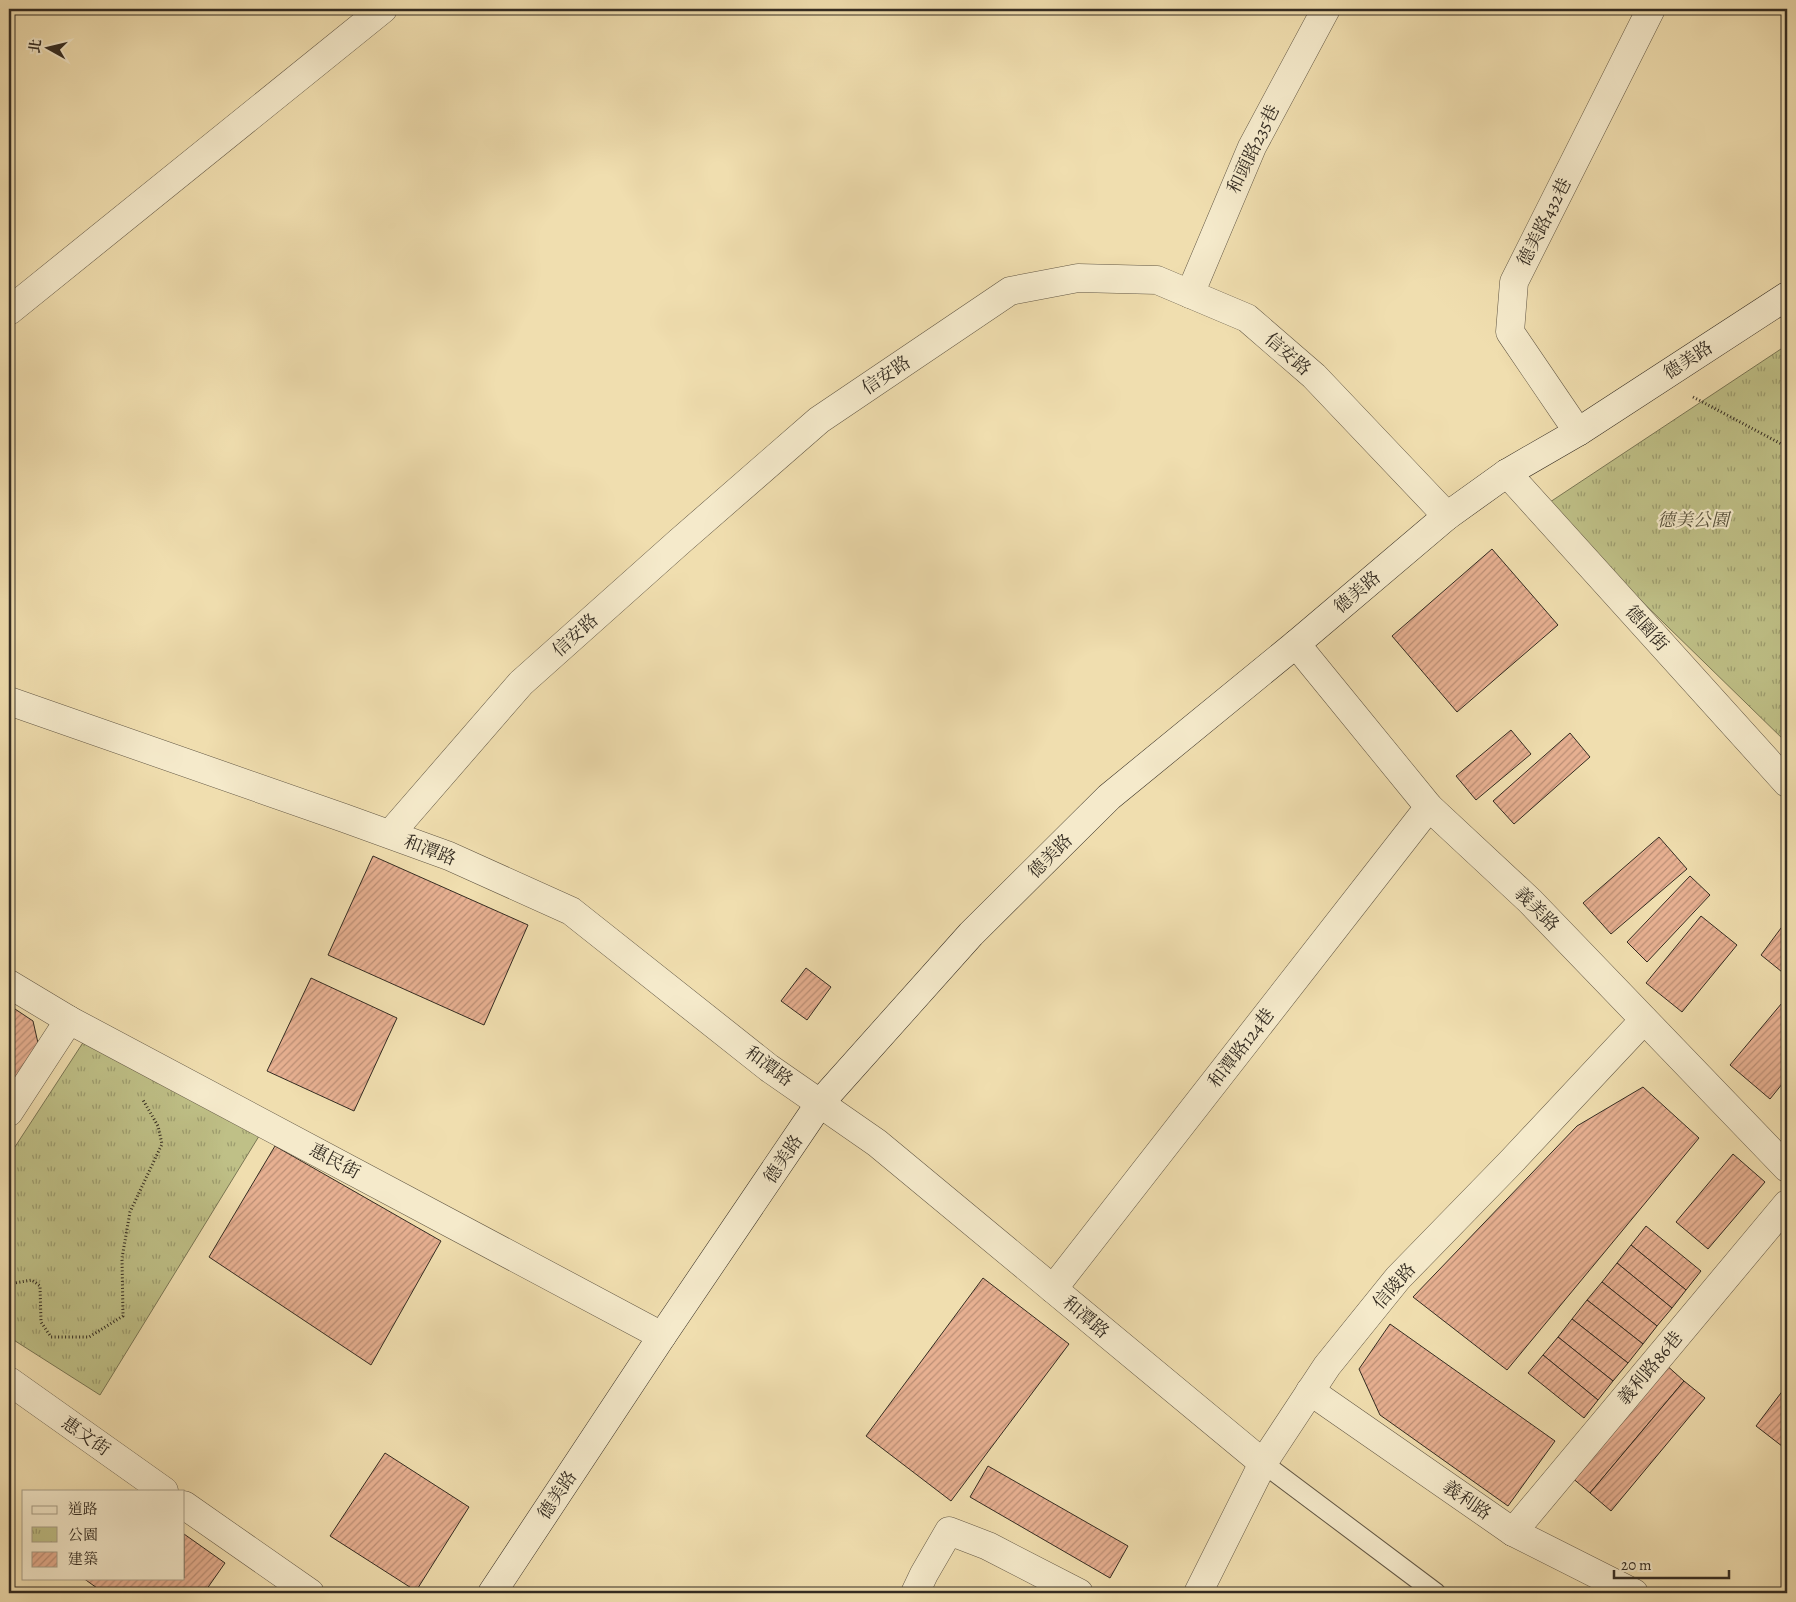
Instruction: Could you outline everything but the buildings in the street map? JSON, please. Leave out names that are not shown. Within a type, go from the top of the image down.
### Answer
[{"type":"street","points":[[9,311],[382,9]]},
{"type":"street","name":"和頭路235巷","points":[[1190,294],[1252,146],[1326,9]]},
{"type":"street","name":"德美路432巷","points":[[1578,432],[1510,332],[1514,282],[1651,9]]},
{"type":"street","name":"信安路","points":[[390,834],[521,684],[679,542],[819,420],[1010,291],[1078,278],[1157,280],[1247,318],[1314,376],[1448,516]]},
{"type":"street","name":"德美路","points":[[492,1593],[662,1336],[820,1103],[971,934],[1109,798],[1448,516],[1507,473],[1578,432],[1787,296]]},
{"type":"street","name":"德園街","points":[[1507,473],[1787,783]]},
{"type":"street","name":"義美路","points":[[1296,644],[1429,807],[1530,901],[1787,1168]]},
{"type":"street","name":"和潭路","points":[[9,702],[390,834],[449,856],[570,911],[769,1068],[877,1143],[1263,1463]]},
{"type":"street","name":"和潭路124巷","points":[[1053,1289],[1429,807]]},
{"type":"street","name":"惠民街","points":[[9,984],[69,1020],[662,1336]]},
{"type":"street","points":[[9,1112],[69,1020]]},
{"type":"street","name":"信陵路","points":[[1198,1593],[1263,1463],[1327,1366],[1398,1278],[1512,1162],[1644,1020]]},
{"type":"street","name":"義利路86巷","points":[[1513,1532],[1787,1204]]},
{"type":"street","name":"惠文街","points":[[9,1381],[163,1490]]},
{"type":"street","name":"義利路","points":[[1310,1391],[1513,1532],[1634,1593]]},
{"type":"street","points":[[185,1506],[310,1593]]},
{"type":"street","points":[[915,1593],[949,1531],[988,1546],[1079,1593]]},
{"type":"lane","name":"和潭路","points":[[1263,1463],[1436,1593]]},
{"type":"path","points":[[1659,380],[1787,447]]},
{"type":"path","points":[[9,1284],[32,1280],[40,1286],[40,1322],[51,1337],[89,1338],[123,1316],[122,1258],[130,1212],[162,1144],[158,1126],[139,1094]]},
{"type":"green space","name":"德美公園","points":[[1787,345],[1787,743],[1544,506]]},
{"type":"green space","points":[[86,1038],[264,1128],[100,1395],[9,1337],[9,1156]]}]
